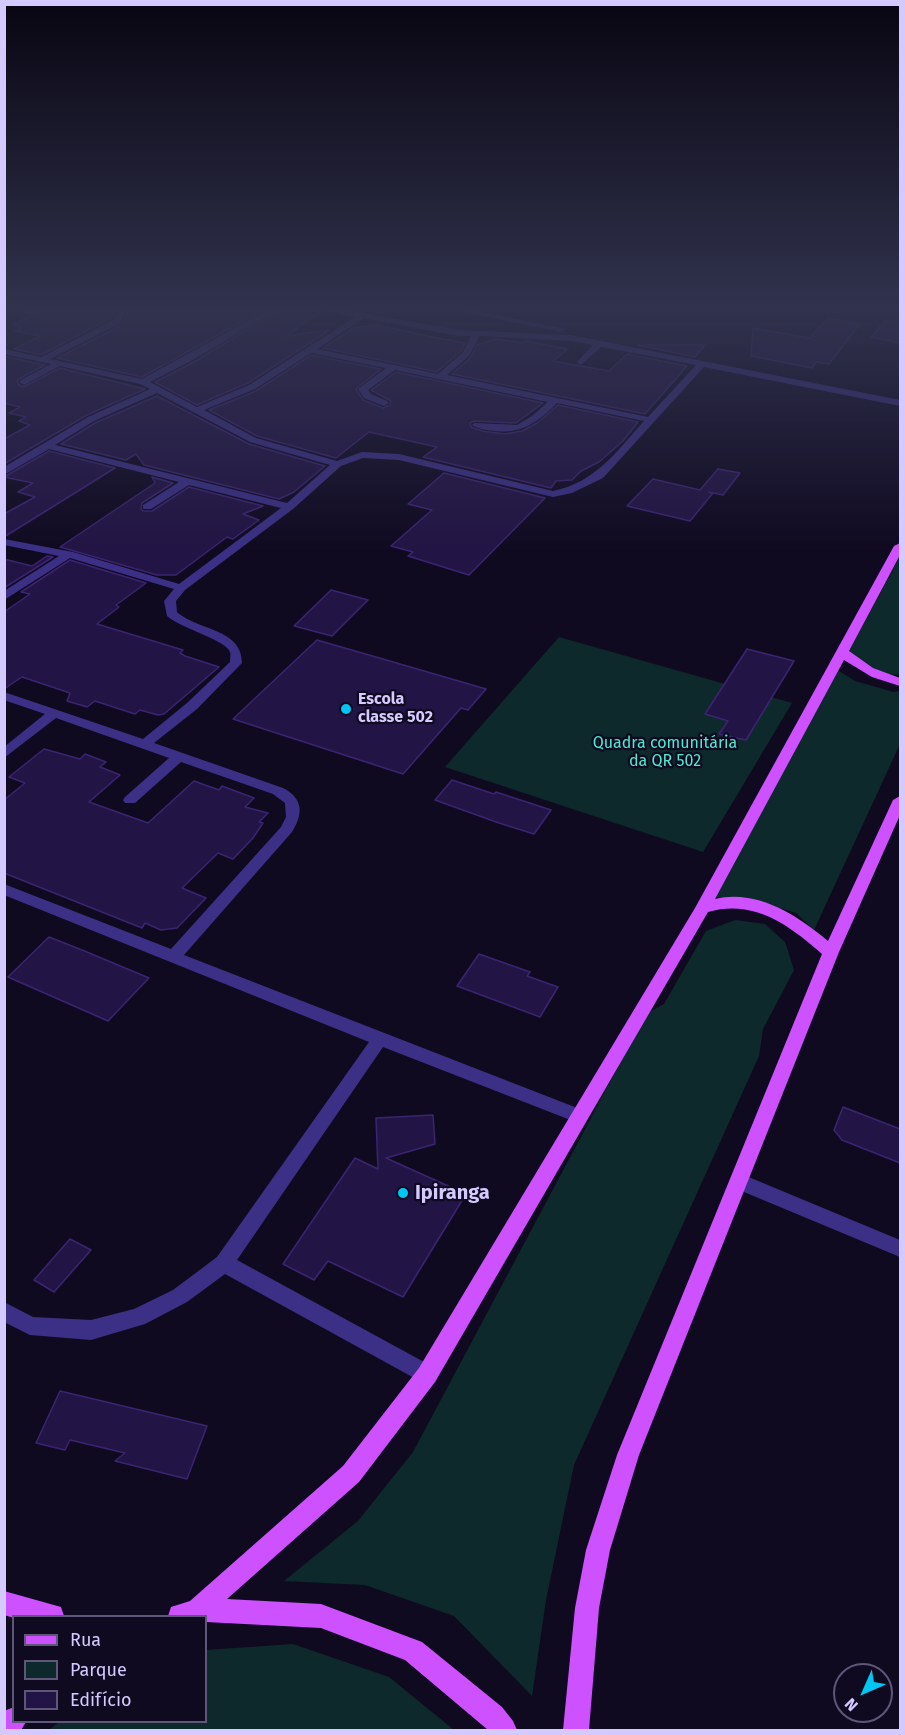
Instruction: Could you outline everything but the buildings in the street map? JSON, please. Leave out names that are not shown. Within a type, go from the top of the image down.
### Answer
[{"type":"main road","points":[[188,1613],[351,1474],[428,1375],[703,908],[900,546]]},
{"type":"main road","points":[[842,651],[867,672],[900,682]]},
{"type":"main road","points":[[576,1731],[587,1608],[598,1550],[628,1455],[831,952],[900,800]]},
{"type":"main road","points":[[703,908],[731,902],[774,912],[797,923],[831,952]]},
{"type":"main road","points":[[4,1603],[45,1615]]},
{"type":"main road","points":[[188,1613],[321,1616],[413,1651],[493,1716],[504,1731]]},
{"type":"street","points":[[4,472],[91,419],[156,390]]},
{"type":"street","points":[[160,390],[253,440],[337,465]]},
{"type":"street","points":[[197,410],[245,390]]},
{"type":"street","points":[[364,390],[367,396],[384,403]]},
{"type":"street","points":[[503,390],[651,420]]},
{"type":"street","points":[[145,744],[192,705],[236,663],[238,655],[236,648],[227,640],[218,635],[195,629],[175,618],[168,606],[173,596],[289,507],[337,465],[362,455],[385,455],[553,494],[585,485],[599,476],[678,390]]},
{"type":"street","points":[[834,390],[900,403]]},
{"type":"street","points":[[884,390],[900,393]]},
{"type":"street","points":[[477,425],[504,429],[523,427],[533,422],[554,401]]},
{"type":"street","points":[[48,446],[289,507]]},
{"type":"street","points":[[147,507],[186,482]]},
{"type":"street","points":[[4,542],[69,554],[181,588]]},
{"type":"street","points":[[4,597],[69,554]]},
{"type":"street","points":[[4,696],[145,744],[292,800],[296,809],[287,829],[173,957]]},
{"type":"street","points":[[4,754],[53,714]]},
{"type":"street","points":[[130,800],[178,757]]},
{"type":"street","points":[[4,889],[579,1116]]},
{"type":"street","points":[[4,1311],[30,1326],[91,1330],[138,1317],[180,1296],[224,1263],[380,1039]]},
{"type":"street","points":[[739,1180],[900,1249]]},
{"type":"street","points":[[224,1263],[428,1375]]},
{"type":"green space","points":[[900,557],[900,675],[883,674],[865,668],[849,651]]},
{"type":"green space","name":"Quadra comunitária da QR 502","points":[[559,637],[792,703],[703,852],[445,767]]},
{"type":"green space","points":[[834,668],[855,681],[894,692],[900,691],[900,744],[814,930],[796,913],[745,897],[709,898]]},
{"type":"green space","points":[[735,920],[765,924],[785,942],[794,970],[763,1029],[759,1056],[574,1465],[546,1600],[532,1696],[454,1616],[365,1585],[284,1581],[358,1521],[413,1452],[647,1013],[664,1004],[706,931]]},
{"type":"green space","points":[[293,1644],[389,1677],[454,1730],[49,1730],[58,1723],[207,1723],[207,1650]]},
{"type":"place","name":"Escola classe 502","points":[[346,709]]},
{"type":"place","name":"Ipiranga","points":[[403,1193]]}]
